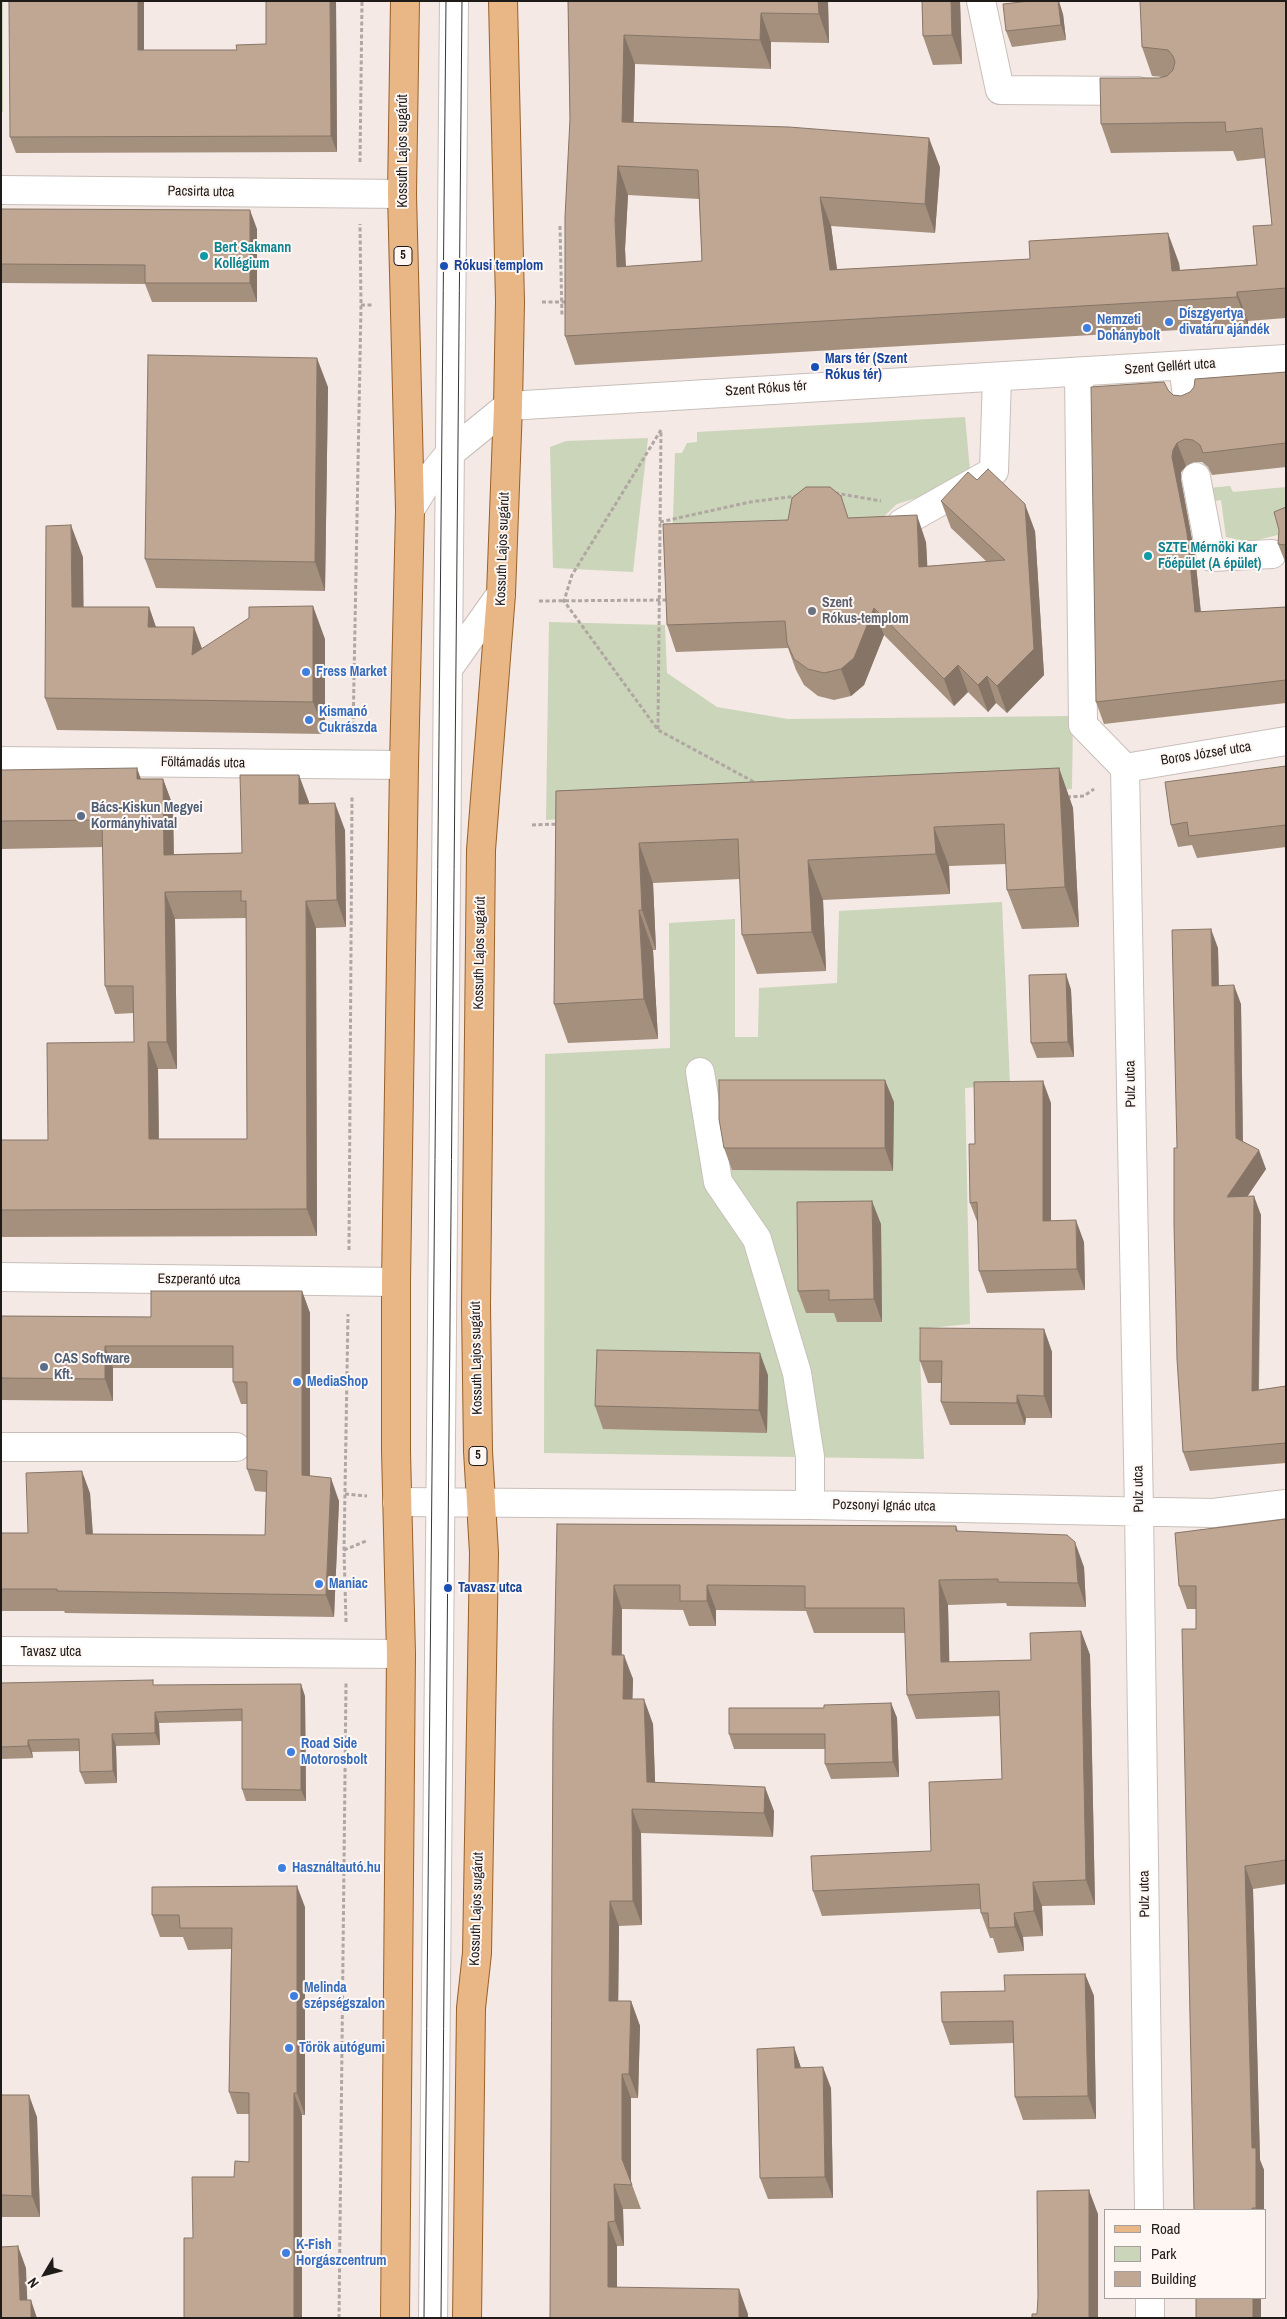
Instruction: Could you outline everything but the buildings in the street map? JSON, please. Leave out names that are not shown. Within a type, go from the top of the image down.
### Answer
[{"type":"main road","name":"Kossuth Lajos sugárút","points":[[395,2318],[401,1654],[397,1502],[396,1282],[410,510],[402,194],[404,1]]},
{"type":"main road","name":"Kossuth Lajos sugárút","points":[[467,2318],[471,2008],[477,1953],[484,1553],[476,1306],[481,850],[501,594],[510,302],[503,1]]},
{"type":"street","points":[[433,2318],[454,1]]},
{"type":"street","points":[[981,1],[1000,90],[1160,92]]},
{"type":"street","name":"Pacsirta utca","points":[[1,190],[402,194]]},
{"type":"street","name":"Szent Gellért utca","points":[[1067,373],[1286,359]]},
{"type":"street","points":[[1183,366],[1188,403]]},
{"type":"street","points":[[1067,373],[1084,725],[1125,768]]},
{"type":"street","name":"Szent Rókus tér","points":[[508,406],[821,385],[1067,373]]},
{"type":"street","points":[[912,517],[994,472],[998,377]]},
{"type":"street","points":[[410,510],[429,479],[449,454],[508,406]]},
{"type":"street","points":[[1196,477],[1211,557],[1272,554]]},
{"type":"street","points":[[448,669],[501,594]]},
{"type":"street","name":"Boros József utca","points":[[1125,768],[1286,741]]},
{"type":"street","name":"Föltámadás utca","points":[[1,761],[404,765]]},
{"type":"street","name":"Pulz utca","points":[[1125,768],[1139,1511],[1149,2209]]},
{"type":"street","points":[[700,1072],[718,1182],[757,1239],[797,1373],[810,1457],[810,1505]]},
{"type":"street","name":"Eszperantó utca","points":[[1,1276],[396,1282]]},
{"type":"street","points":[[1,1447],[236,1447]]},
{"type":"street","points":[[397,1502],[481,1501]]},
{"type":"street","name":"Pozsonyi Ignác utca","points":[[481,1501],[1213,1513],[1286,1504]]},
{"type":"street","name":"Tavasz utca","points":[[1,1651],[401,1654]]},
{"type":"street","points":[[1150,2299],[1150,2318]]},
{"type":"path","points":[[360,194],[362,1]]},
{"type":"path","points":[[560,226],[562,317]]},
{"type":"path","points":[[539,302],[575,301]]},
{"type":"path","points":[[564,601],[572,575],[661,430],[658,730]]},
{"type":"path","points":[[827,492],[897,504],[912,517]]},
{"type":"path","points":[[660,522],[750,502],[798,496]]},
{"type":"path","points":[[539,602],[675,600]]},
{"type":"path","points":[[564,601],[658,730],[761,786]]},
{"type":"path","points":[[1064,797],[1084,796],[1125,768]]},
{"type":"path","points":[[532,825],[561,824]]},
{"type":"path","points":[[339,2318],[347,1654],[344,1550],[349,1282]]},
{"type":"green space","points":[[1,1],[3,1],[3,112],[1,112]]},
{"type":"green space","points":[[965,417],[971,481],[897,504],[857,542],[672,551],[675,453],[682,453],[687,443],[697,442],[697,432]]},
{"type":"green space","points":[[648,438],[633,572],[553,568],[550,447],[566,441]]},
{"type":"green space","points":[[1230,486],[1233,492],[1286,487],[1286,533],[1249,542],[1226,537],[1221,500],[1210,502],[1208,488]]},
{"type":"green space","points":[[549,622],[665,625],[667,673],[717,707],[788,719],[1073,716],[1072,789],[546,820]]},
{"type":"green space","points":[[1002,902],[1010,1084],[965,1088],[970,1324],[919,1329],[924,1459],[544,1453],[545,1054],[670,1048],[669,923],[735,919],[735,1037],[758,1037],[759,988],[837,983],[839,911]]},
{"type":"tram line","points":[[424,2318],[446,1]]},
{"type":"tram line","points":[[441,2318],[462,1]]},
{"type":"place","name":"Bert Sakmann Kollégium","points":[[204,256]]},
{"type":"place","name":"Rókusi templom","points":[[444,266]]},
{"type":"place","name":"Díszgyertya divatáru ajándék","points":[[1169,322]]},
{"type":"place","name":"Nemzeti Dohánybolt","points":[[1087,328]]},
{"type":"place","name":"Mars tér (Szent Rókus tér)","points":[[815,367]]},
{"type":"place","name":"SZTE Mérnöki Kar Főépület (A épület)","points":[[1148,556]]},
{"type":"place","name":"Szent Rókus-templom","points":[[812,611]]},
{"type":"place","name":"Fress Market","points":[[306,672]]},
{"type":"place","name":"Kismanó Cukrászda","points":[[309,720]]},
{"type":"place","name":"Bács-Kiskun Megyei Kormányhivatal","points":[[81,816]]},
{"type":"place","name":"CAS Software Kft.","points":[[44,1367]]},
{"type":"place","name":"MediaShop","points":[[297,1382]]},
{"type":"place","name":"Maniac","points":[[319,1584]]},
{"type":"place","name":"Tavasz utca","points":[[448,1588]]},
{"type":"place","name":"Road Side Motorosbolt","points":[[291,1752]]},
{"type":"place","name":"Használtautó.hu","points":[[282,1868]]},
{"type":"place","name":"Melinda szépségszalon","points":[[294,1996]]},
{"type":"place","name":"Török autógumi","points":[[289,2048]]},
{"type":"place","name":"K-Fish Horgászcentrum","points":[[286,2253]]}]
